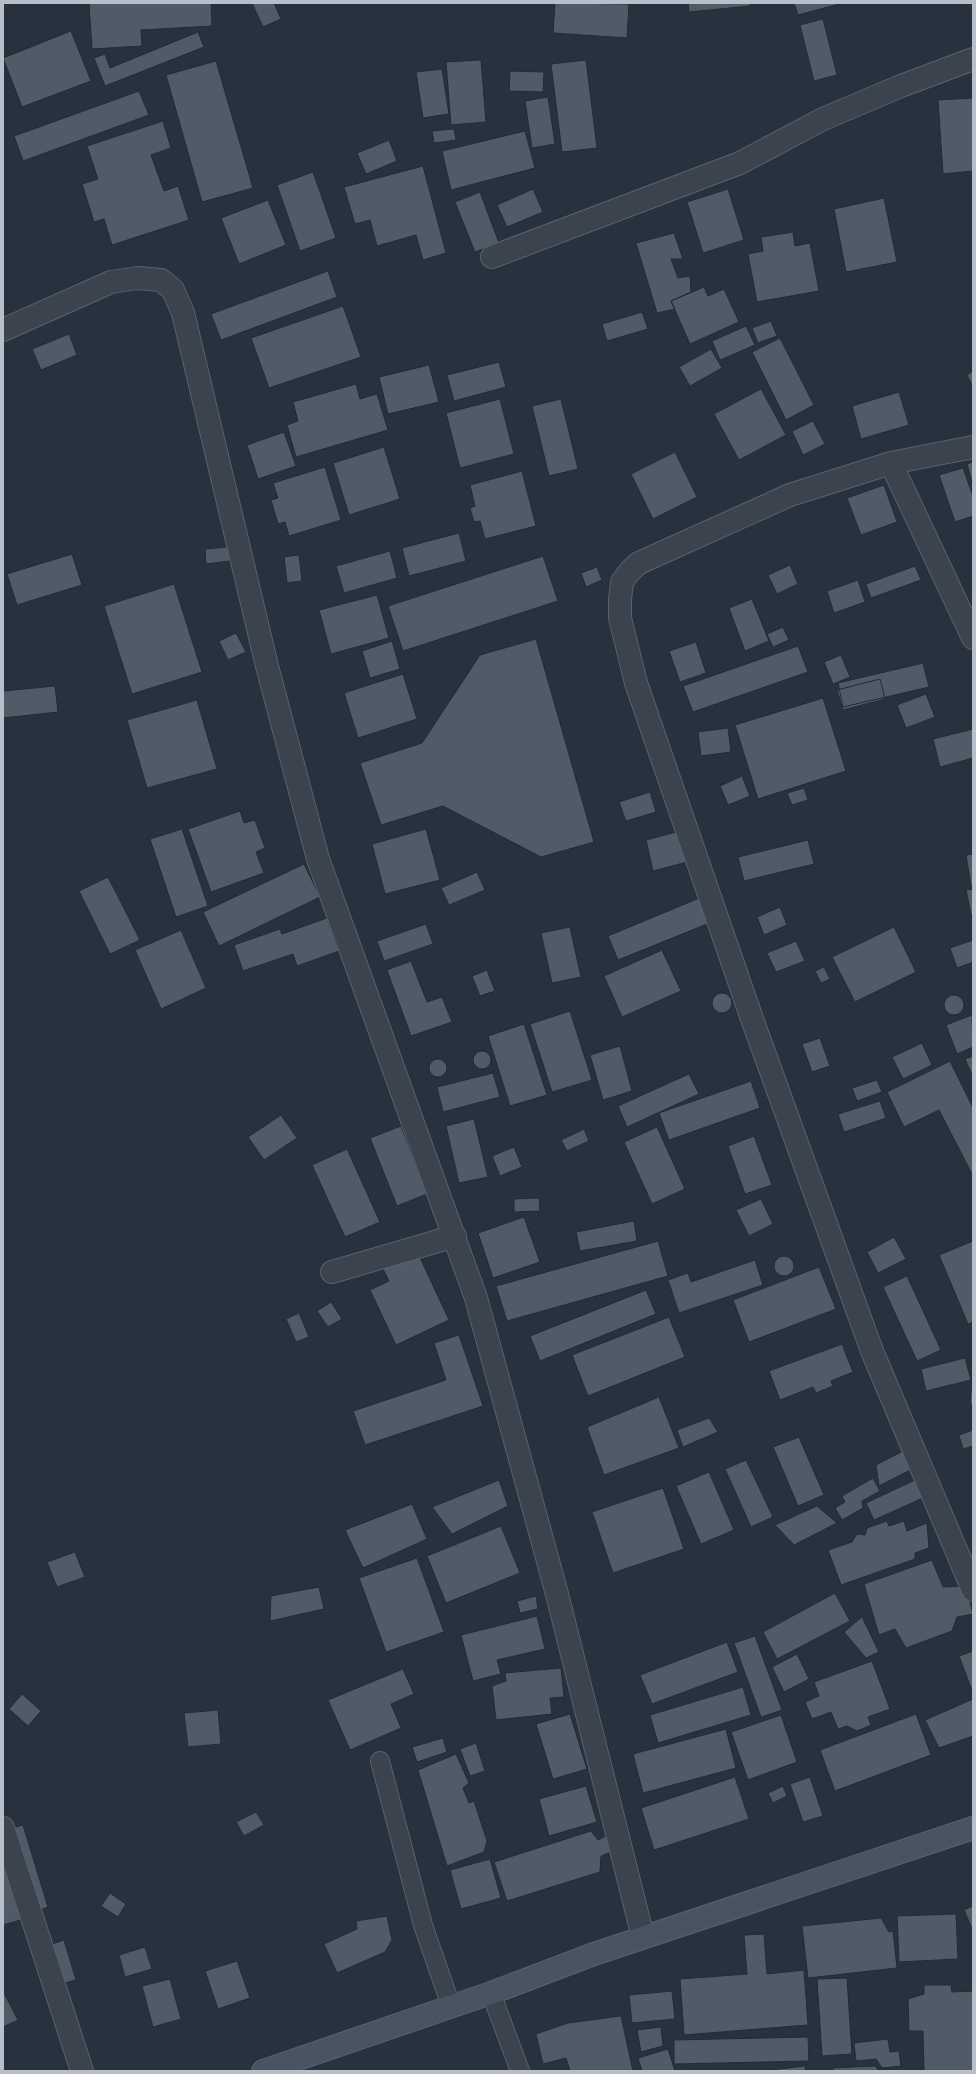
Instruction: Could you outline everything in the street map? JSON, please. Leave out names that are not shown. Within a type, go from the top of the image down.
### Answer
[{"type":"street","points":[[492,257],[740,163],[823,119],[901,86],[973,59]]},
{"type":"street","points":[[3,330],[111,282],[138,278],[162,280],[173,290],[183,313],[267,666],[318,859],[455,1236],[476,1298],[557,1594],[644,1937]]},
{"type":"street","points":[[973,447],[891,463],[790,495],[639,563],[630,571],[622,582],[620,618],[642,698],[749,1008],[872,1351],[973,1590]]},
{"type":"street","points":[[891,463],[973,638]]},
{"type":"street","points":[[332,1272],[455,1236]]},
{"type":"street","points":[[3,1828],[82,2071]]},
{"type":"street","points":[[263,2071],[491,1993],[644,1937],[973,1828]]},
{"type":"lane","points":[[380,1761],[423,1925],[451,2006]]},
{"type":"lane","points":[[491,1993],[520,2071]]},
{"type":"building","points":[[89,3],[211,3],[212,26],[141,30],[142,46],[92,49]]},
{"type":"building","points":[[252,3],[274,3],[281,19],[263,27]]},
{"type":"building","points":[[555,3],[629,4],[627,38],[553,33]]},
{"type":"building","points":[[688,3],[750,3],[750,6],[689,12]]},
{"type":"building","points":[[794,3],[843,3],[798,15]]},
{"type":"building","points":[[823,19],[837,75],[814,81],[800,25]]},
{"type":"building","points":[[71,31],[91,81],[22,107],[3,58]]},
{"type":"building","points":[[198,32],[204,47],[105,86],[94,58],[105,54],[110,68]]},
{"type":"building","points":[[481,60],[486,122],[451,125],[446,62]]},
{"type":"building","points":[[586,60],[597,148],[562,152],[551,64]]},
{"type":"building","points":[[216,61],[253,188],[202,202],[166,75]]},
{"type":"building","points":[[442,69],[449,114],[423,118],[416,72]]},
{"type":"building","points":[[510,71],[544,72],[543,92],[509,91]]},
{"type":"building","points":[[139,91],[149,115],[23,161],[14,136]]},
{"type":"building","points":[[548,97],[555,144],[532,148],[525,101]]},
{"type":"building","points":[[973,98],[973,171],[943,174],[938,100]]},
{"type":"building","points":[[163,121],[171,148],[151,155],[164,191],[178,186],[189,220],[112,245],[104,219],[94,222],[82,184],[98,179],[87,146]]},
{"type":"building","points":[[454,129],[456,140],[434,143],[432,131]]},
{"type":"building","points":[[525,131],[535,168],[451,190],[442,151]]},
{"type":"building","points":[[389,140],[397,161],[366,174],[357,153]]},
{"type":"building","points":[[423,166],[446,253],[423,260],[416,235],[377,246],[370,220],[355,224],[344,187]]},
{"type":"building","points":[[313,172],[336,238],[300,251],[277,185]]},
{"type":"building","points":[[533,189],[543,212],[507,227],[497,205]]},
{"type":"building","points":[[728,189],[744,240],[703,253],[687,202]]},
{"type":"building","points":[[480,192],[499,243],[475,252],[455,202]]},
{"type":"building","points":[[884,198],[897,262],[846,272],[834,209]]},
{"type":"building","points":[[268,200],[286,245],[239,264],[221,218]]},
{"type":"building","points":[[793,232],[795,246],[810,243],[819,291],[757,302],[748,254],[763,251],[761,237]]},
{"type":"building","points":[[674,233],[683,259],[671,259],[678,278],[690,276],[691,292],[671,301],[675,309],[657,313],[636,243]]},
{"type":"building","points":[[328,271],[337,297],[221,340],[211,314]]},
{"type":"building","points":[[704,287],[708,296],[724,289],[739,322],[690,344],[671,301]]},
{"type":"building","points":[[343,306],[361,357],[269,388],[251,338]]},
{"type":"building","points":[[642,312],[648,329],[607,341],[602,324]]},
{"type":"building","points":[[771,321],[777,336],[758,343],[752,328]]},
{"type":"building","points":[[746,326],[755,345],[720,360],[712,341]]},
{"type":"building","points":[[69,334],[77,355],[41,370],[32,349]]},
{"type":"building","points":[[780,338],[814,405],[786,420],[752,352]]},
{"type":"building","points":[[711,349],[722,368],[690,386],[679,367]]},
{"type":"building","points":[[499,362],[506,387],[454,401],[447,375]]},
{"type":"building","points":[[429,365],[439,402],[388,414],[379,377]]},
{"type":"building","points":[[973,371],[973,387],[967,375]]},
{"type":"building","points":[[356,384],[360,399],[377,394],[388,430],[296,457],[287,425],[298,421],[293,402]]},
{"type":"building","points":[[761,389],[786,435],[739,460],[714,414]]},
{"type":"building","points":[[899,392],[909,425],[861,439],[852,406]]},
{"type":"building","points":[[500,399],[514,454],[460,468],[446,413]]},
{"type":"building","points":[[561,399],[578,469],[549,476],[532,406]]},
{"type":"building","points":[[813,421],[825,444],[803,455],[792,431]]},
{"type":"building","points":[[284,432],[296,466],[258,479],[247,445]]},
{"type":"building","points":[[384,447],[400,499],[349,515],[333,463]]},
{"type":"building","points":[[675,452],[697,497],[653,519],[631,474]]},
{"type":"building","points":[[973,462],[973,486],[967,464]]},
{"type":"building","points":[[325,467],[341,520],[289,536],[285,522],[278,524],[271,500],[278,498],[273,483]]},
{"type":"building","points":[[963,468],[973,496],[973,516],[955,522],[939,475]]},
{"type":"building","points":[[522,471],[536,526],[485,539],[480,521],[474,522],[470,508],[475,506],[470,485]]},
{"type":"building","points":[[884,485],[897,522],[861,535],[847,498]]},
{"type":"building","points":[[459,533],[466,561],[409,576],[402,548]]},
{"type":"building","points":[[228,547],[230,561],[206,564],[205,549]]},
{"type":"building","points":[[390,551],[397,578],[344,593],[336,566]]},
{"type":"building","points":[[72,554],[82,585],[17,605],[7,574]]},
{"type":"building","points":[[299,555],[302,581],[287,583],[284,557]]},
{"type":"building","points":[[543,556],[558,601],[403,651],[388,606]]},
{"type":"building","points":[[790,565],[798,584],[777,594],[768,575]]},
{"type":"building","points":[[915,566],[921,580],[871,598],[866,584]]},
{"type":"building","points":[[597,567],[602,580],[586,587],[581,573]]},
{"type":"building","points":[[858,580],[865,602],[834,613],[827,591]]},
{"type":"building","points":[[174,584],[202,672],[132,694],[104,606]]},
{"type":"building","points":[[377,595],[389,638],[331,654],[319,610]]},
{"type":"building","points":[[752,599],[769,641],[745,651],[729,608]]},
{"type":"building","points":[[783,627],[789,640],[773,647],[767,634]]},
{"type":"building","points":[[236,633],[246,652],[228,660],[219,641]]},
{"type":"building","points":[[536,639],[594,842],[541,857],[443,806],[381,825],[360,763],[422,743],[480,655]]},
{"type":"building","points":[[392,641],[400,669],[370,678],[362,651]]},
{"type":"building","points":[[696,642],[706,673],[680,682],[669,651]]},
{"type":"building","points":[[798,646],[808,672],[693,712],[683,686]]},
{"type":"building","points":[[841,655],[850,677],[833,684],[824,662]]},
{"type":"building","points":[[923,663],[929,687],[843,707],[838,683]]},
{"type":"building","points":[[403,674],[417,719],[358,738],[344,693]]},
{"type":"building","points":[[880,679],[885,699],[843,710],[837,690]]},
{"type":"building","points":[[55,686],[58,712],[3,718],[3,691]]},
{"type":"building","points":[[926,694],[935,717],[906,728],[897,705]]},
{"type":"building","points":[[823,698],[846,771],[758,799],[735,725]]},
{"type":"building","points":[[197,700],[217,769],[147,788],[127,720]]},
{"type":"building","points":[[728,728],[731,752],[701,756],[698,732]]},
{"type":"building","points":[[973,729],[973,758],[940,767],[933,739]]},
{"type":"building","points":[[742,776],[750,796],[728,805],[720,786]]},
{"type":"building","points":[[804,788],[808,800],[792,805],[787,793]]},
{"type":"building","points":[[650,792],[656,812],[626,821],[619,802]]},
{"type":"building","points":[[240,811],[244,823],[255,820],[265,848],[256,852],[264,873],[211,892],[188,829]]},
{"type":"building","points":[[182,829],[208,906],[176,917],[150,839]]},
{"type":"building","points":[[426,829],[440,880],[385,894],[372,844]]},
{"type":"building","points":[[680,831],[687,862],[653,871],[646,840]]},
{"type":"building","points":[[808,840],[814,864],[744,881],[738,857]]},
{"type":"building","points":[[973,854],[973,885],[971,886],[966,855]]},
{"type":"building","points":[[304,864],[320,897],[219,946],[203,912]]},
{"type":"building","points":[[477,872],[485,890],[449,905],[441,888]]},
{"type":"building","points":[[108,877],[140,940],[110,954],[79,891]]},
{"type":"building","points":[[973,889],[973,918],[972,919],[966,890]]},
{"type":"building","points":[[702,897],[712,922],[618,960],[608,936]]},
{"type":"building","points":[[780,907],[787,925],[764,935],[757,917]]},
{"type":"building","points":[[327,918],[339,951],[297,966],[293,954],[243,971],[234,945],[280,929],[282,934]]},
{"type":"building","points":[[426,924],[433,944],[384,961],[377,941]]},
{"type":"building","points":[[570,927],[581,977],[552,983],[541,933]]},
{"type":"building","points":[[894,927],[916,972],[855,1002],[832,957]]},
{"type":"building","points":[[181,930],[206,988],[161,1009],[135,950]]},
{"type":"building","points":[[973,940],[973,962],[957,968],[950,948]]},
{"type":"building","points":[[796,941],[805,961],[776,972],[767,953]]},
{"type":"building","points":[[662,950],[681,991],[622,1017],[604,976]]},
{"type":"building","points":[[411,961],[427,1002],[442,997],[452,1022],[411,1036],[387,970]]},
{"type":"building","points":[[824,967],[830,979],[821,983],[815,971]]},
{"type":"building","points":[[487,970],[495,991],[480,996],[472,976]]},
{"type":"building","points":[[722,993],[729,996],[732,1003],[729,1010],[722,1013],[715,1010],[712,1003],[715,996]]},
{"type":"building","points":[[954,995],[961,998],[964,1005],[961,1012],[954,1015],[947,1012],[944,1005],[947,998]]},
{"type":"building","points":[[570,1011],[592,1080],[552,1092],[530,1024]]},
{"type":"building","points":[[972,1015],[973,1047],[957,1054],[946,1025]]},
{"type":"building","points":[[524,1024],[547,1095],[510,1106],[488,1036]]},
{"type":"building","points":[[820,1038],[830,1066],[812,1072],[802,1044]]},
{"type":"building","points":[[922,1043],[932,1065],[903,1079],[892,1057]]},
{"type":"building","points":[[620,1046],[632,1091],[603,1100],[590,1055]]},
{"type":"building","points":[[482,1051],[489,1053],[491,1060],[489,1067],[482,1069],[475,1067],[473,1060],[475,1053]]},
{"type":"building","points":[[973,1056],[973,1077],[965,1059]]},
{"type":"building","points":[[438,1059],[444,1062],[447,1068],[444,1074],[438,1077],[432,1074],[429,1068],[432,1062]]},
{"type":"building","points":[[950,1061],[973,1108],[973,1176],[939,1110],[904,1127],[887,1092]]},
{"type":"building","points":[[493,1073],[500,1097],[443,1112],[437,1087]]},
{"type":"building","points":[[689,1074],[699,1094],[627,1127],[618,1106]]},
{"type":"building","points":[[877,1080],[882,1092],[857,1101],[852,1088]]},
{"type":"building","points":[[751,1081],[760,1108],[669,1140],[659,1113]]},
{"type":"building","points":[[880,1101],[886,1118],[844,1132],[838,1114]]},
{"type":"building","points":[[281,1115],[297,1138],[264,1160],[248,1137]]},
{"type":"building","points":[[474,1119],[488,1177],[459,1183],[446,1126]]},
{"type":"building","points":[[401,1126],[427,1194],[397,1206],[370,1138]]},
{"type":"building","points":[[657,1127],[685,1189],[652,1204],[624,1142]]},
{"type":"building","points":[[584,1129],[589,1141],[567,1151],[561,1140]]},
{"type":"building","points":[[754,1136],[772,1185],[745,1194],[728,1146]]},
{"type":"building","points":[[514,1147],[522,1167],[500,1176],[492,1156]]},
{"type":"building","points":[[347,1149],[380,1222],[345,1237],[312,1165]]},
{"type":"building","points":[[539,1198],[540,1211],[514,1212],[514,1199]]},
{"type":"building","points":[[761,1199],[773,1224],[749,1236],[736,1210]]},
{"type":"building","points":[[524,1217],[540,1262],[493,1278],[478,1233]]},
{"type":"building","points":[[634,1221],[637,1241],[580,1251],[576,1232]]},
{"type":"building","points":[[894,1237],[906,1259],[878,1273],[867,1252]]},
{"type":"building","points":[[658,1241],[668,1276],[507,1321],[496,1286]]},
{"type":"building","points":[[973,1241],[973,1322],[968,1324],[939,1255]]},
{"type":"building","points":[[416,1249],[449,1320],[396,1345],[370,1290],[389,1281],[381,1265]]},
{"type":"building","points":[[780,1256],[788,1256],[794,1262],[794,1270],[788,1276],[780,1276],[774,1270],[774,1262]]},
{"type":"building","points":[[755,1260],[763,1285],[679,1313],[668,1280],[688,1273],[691,1282]]},
{"type":"building","points":[[819,1267],[836,1309],[749,1342],[733,1300]]},
{"type":"building","points":[[907,1276],[941,1350],[917,1361],[883,1287]]},
{"type":"building","points":[[646,1290],[656,1314],[540,1361],[530,1336]]},
{"type":"building","points":[[331,1302],[342,1319],[328,1327],[317,1311]]},
{"type":"building","points":[[299,1313],[309,1337],[296,1342],[286,1319]]},
{"type":"building","points":[[669,1317],[685,1357],[588,1396],[572,1355]]},
{"type":"building","points":[[459,1335],[483,1406],[365,1445],[353,1411],[446,1380],[434,1343]]},
{"type":"building","points":[[842,1344],[853,1372],[831,1381],[833,1386],[816,1393],[813,1387],[780,1400],[769,1371]]},
{"type":"building","points":[[965,1358],[971,1380],[926,1391],[921,1369]]},
{"type":"building","points":[[971,1390],[973,1390],[973,1404],[970,1404]]},
{"type":"building","points":[[659,1397],[679,1448],[604,1475],[587,1427]]},
{"type":"building","points":[[709,1418],[718,1432],[683,1447],[677,1430]]},
{"type":"building","points":[[973,1430],[973,1446],[963,1449],[959,1435]]},
{"type":"building","points":[[799,1437],[824,1495],[798,1506],[773,1447]]},
{"type":"building","points":[[903,1451],[912,1469],[879,1486],[876,1465]]},
{"type":"building","points":[[746,1460],[773,1517],[751,1527],[725,1469]]},
{"type":"building","points":[[709,1472],[734,1530],[701,1544],[676,1486]]},
{"type":"building","points":[[873,1478],[880,1491],[862,1501],[863,1508],[842,1520],[835,1508],[845,1502],[842,1496]]},
{"type":"building","points":[[499,1480],[508,1506],[452,1534],[432,1507]]},
{"type":"building","points":[[915,1480],[923,1498],[874,1520],[866,1503]]},
{"type":"building","points":[[663,1488],[684,1549],[613,1573],[592,1512]]},
{"type":"building","points":[[412,1504],[427,1539],[363,1568],[345,1530]]},
{"type":"building","points":[[817,1506],[837,1523],[794,1545],[775,1525]]},
{"type":"building","points":[[887,1521],[889,1526],[904,1521],[907,1531],[927,1523],[929,1548],[915,1553],[915,1559],[841,1585],[828,1550],[852,1542],[857,1534],[865,1535],[867,1528]]},
{"type":"building","points":[[501,1526],[520,1573],[446,1603],[427,1556]]},
{"type":"building","points":[[75,1552],[85,1577],[57,1587],[47,1562]]},
{"type":"building","points":[[417,1558],[444,1632],[386,1652],[359,1578]]},
{"type":"building","points":[[932,1560],[943,1587],[966,1586],[973,1614],[957,1617],[952,1631],[906,1648],[895,1629],[879,1635],[864,1584]]},
{"type":"building","points":[[319,1587],[324,1609],[270,1621],[271,1596]]},
{"type":"building","points":[[835,1593],[850,1621],[777,1659],[763,1632]]},
{"type":"building","points":[[536,1596],[538,1609],[520,1613],[517,1601]]},
{"type":"building","points":[[537,1616],[545,1649],[497,1660],[501,1674],[473,1681],[461,1635]]},
{"type":"building","points":[[862,1617],[879,1652],[866,1658],[844,1632]]},
{"type":"building","points":[[755,1636],[782,1710],[761,1717],[734,1643]]},
{"type":"building","points":[[727,1642],[738,1672],[652,1704],[640,1675]]},
{"type":"building","points":[[973,1651],[973,1688],[971,1688],[959,1656]]},
{"type":"building","points":[[797,1654],[809,1679],[784,1692],[772,1667]]},
{"type":"building","points":[[872,1661],[890,1709],[868,1717],[871,1725],[857,1731],[847,1726],[838,1729],[831,1712],[812,1719],[805,1702],[819,1696],[814,1682]]},
{"type":"building","points":[[561,1668],[564,1697],[550,1698],[552,1714],[496,1720],[492,1686],[506,1681],[505,1673]]},
{"type":"building","points":[[403,1669],[414,1694],[391,1704],[401,1728],[350,1750],[328,1700]]},
{"type":"building","points":[[743,1687],[751,1715],[658,1743],[650,1715]]},
{"type":"building","points":[[22,1694],[41,1711],[28,1726],[9,1709]]},
{"type":"building","points":[[973,1699],[973,1736],[939,1748],[925,1720]]},
{"type":"building","points":[[218,1710],[221,1744],[188,1747],[184,1713]]},
{"type":"building","points":[[570,1714],[587,1769],[553,1779],[536,1724]]},
{"type":"building","points":[[916,1714],[931,1755],[835,1791],[820,1750]]},
{"type":"building","points":[[781,1715],[797,1762],[748,1780],[731,1732]]},
{"type":"building","points":[[726,1729],[736,1768],[643,1793],[633,1754]]},
{"type":"building","points":[[443,1738],[447,1752],[417,1762],[412,1747]]},
{"type":"building","points":[[476,1743],[485,1771],[470,1776],[460,1749]]},
{"type":"building","points":[[456,1754],[469,1783],[463,1788],[469,1803],[474,1801],[487,1841],[484,1852],[447,1866],[418,1770]]},
{"type":"building","points":[[735,1777],[749,1819],[654,1850],[641,1808]]},
{"type":"building","points":[[810,1777],[823,1816],[803,1822],[790,1784]]},
{"type":"building","points":[[586,1786],[597,1822],[549,1836],[539,1799]]},
{"type":"building","points":[[783,1786],[787,1796],[773,1803],[768,1793]]},
{"type":"building","points":[[256,1812],[264,1825],[244,1836],[236,1822]]},
{"type":"building","points":[[23,1825],[48,1907],[35,1912],[9,1829]]},
{"type":"building","points":[[591,1831],[598,1840],[608,1835],[614,1851],[601,1856],[600,1872],[507,1901],[494,1862]]},
{"type":"building","points":[[3,1852],[24,1919],[3,1925]]},
{"type":"building","points":[[490,1859],[501,1898],[461,1909],[450,1870]]},
{"type":"building","points":[[110,1893],[126,1904],[118,1917],[101,1906]]},
{"type":"building","points":[[973,1906],[973,1931],[964,1910]]},
{"type":"building","points":[[956,1914],[958,1959],[899,1962],[897,1916]]},
{"type":"building","points":[[387,1916],[392,1940],[385,1952],[337,1973],[324,1944],[357,1929],[356,1921]]},
{"type":"building","points":[[881,1918],[889,1932],[893,1931],[897,1968],[808,1978],[802,1926]]},
{"type":"building","points":[[764,1934],[767,1974],[804,1970],[808,2025],[684,2035],[680,1979],[747,1974],[744,1935]]},
{"type":"building","points":[[64,1940],[76,1980],[61,1984],[49,1945]]},
{"type":"building","points":[[145,1947],[152,1969],[125,1977],[119,1955]]},
{"type":"building","points":[[237,1961],[250,1998],[218,2009],[205,1971]]},
{"type":"building","points":[[847,1978],[852,2054],[822,2056],[817,1979]]},
{"type":"building","points":[[170,1979],[181,2019],[153,2027],[142,1986]]},
{"type":"building","points":[[924,1985],[951,1985],[952,1992],[973,1991],[973,2071],[924,2071],[923,2031],[909,2031],[908,1999],[924,1994]]},
{"type":"building","points":[[672,1991],[675,2019],[632,2023],[629,1995]]},
{"type":"building","points":[[3,1993],[18,2020],[3,2027]]},
{"type":"building","points":[[621,2016],[633,2071],[570,2071],[566,2058],[543,2064],[536,2034],[568,2023]]},
{"type":"building","points":[[661,2027],[663,2046],[641,2052],[637,2030]]},
{"type":"building","points":[[808,2037],[809,2061],[674,2064],[674,2040]]},
{"type":"building","points":[[888,2039],[890,2052],[899,2051],[901,2066],[882,2068],[876,2059],[856,2061],[854,2043]]},
{"type":"building","points":[[668,2049],[675,2071],[642,2071],[638,2058]]},
{"type":"building","points":[[805,2066],[806,2071],[762,2071]]},
{"type":"building","points":[[875,2066],[879,2071],[833,2071],[833,2068]]}]
